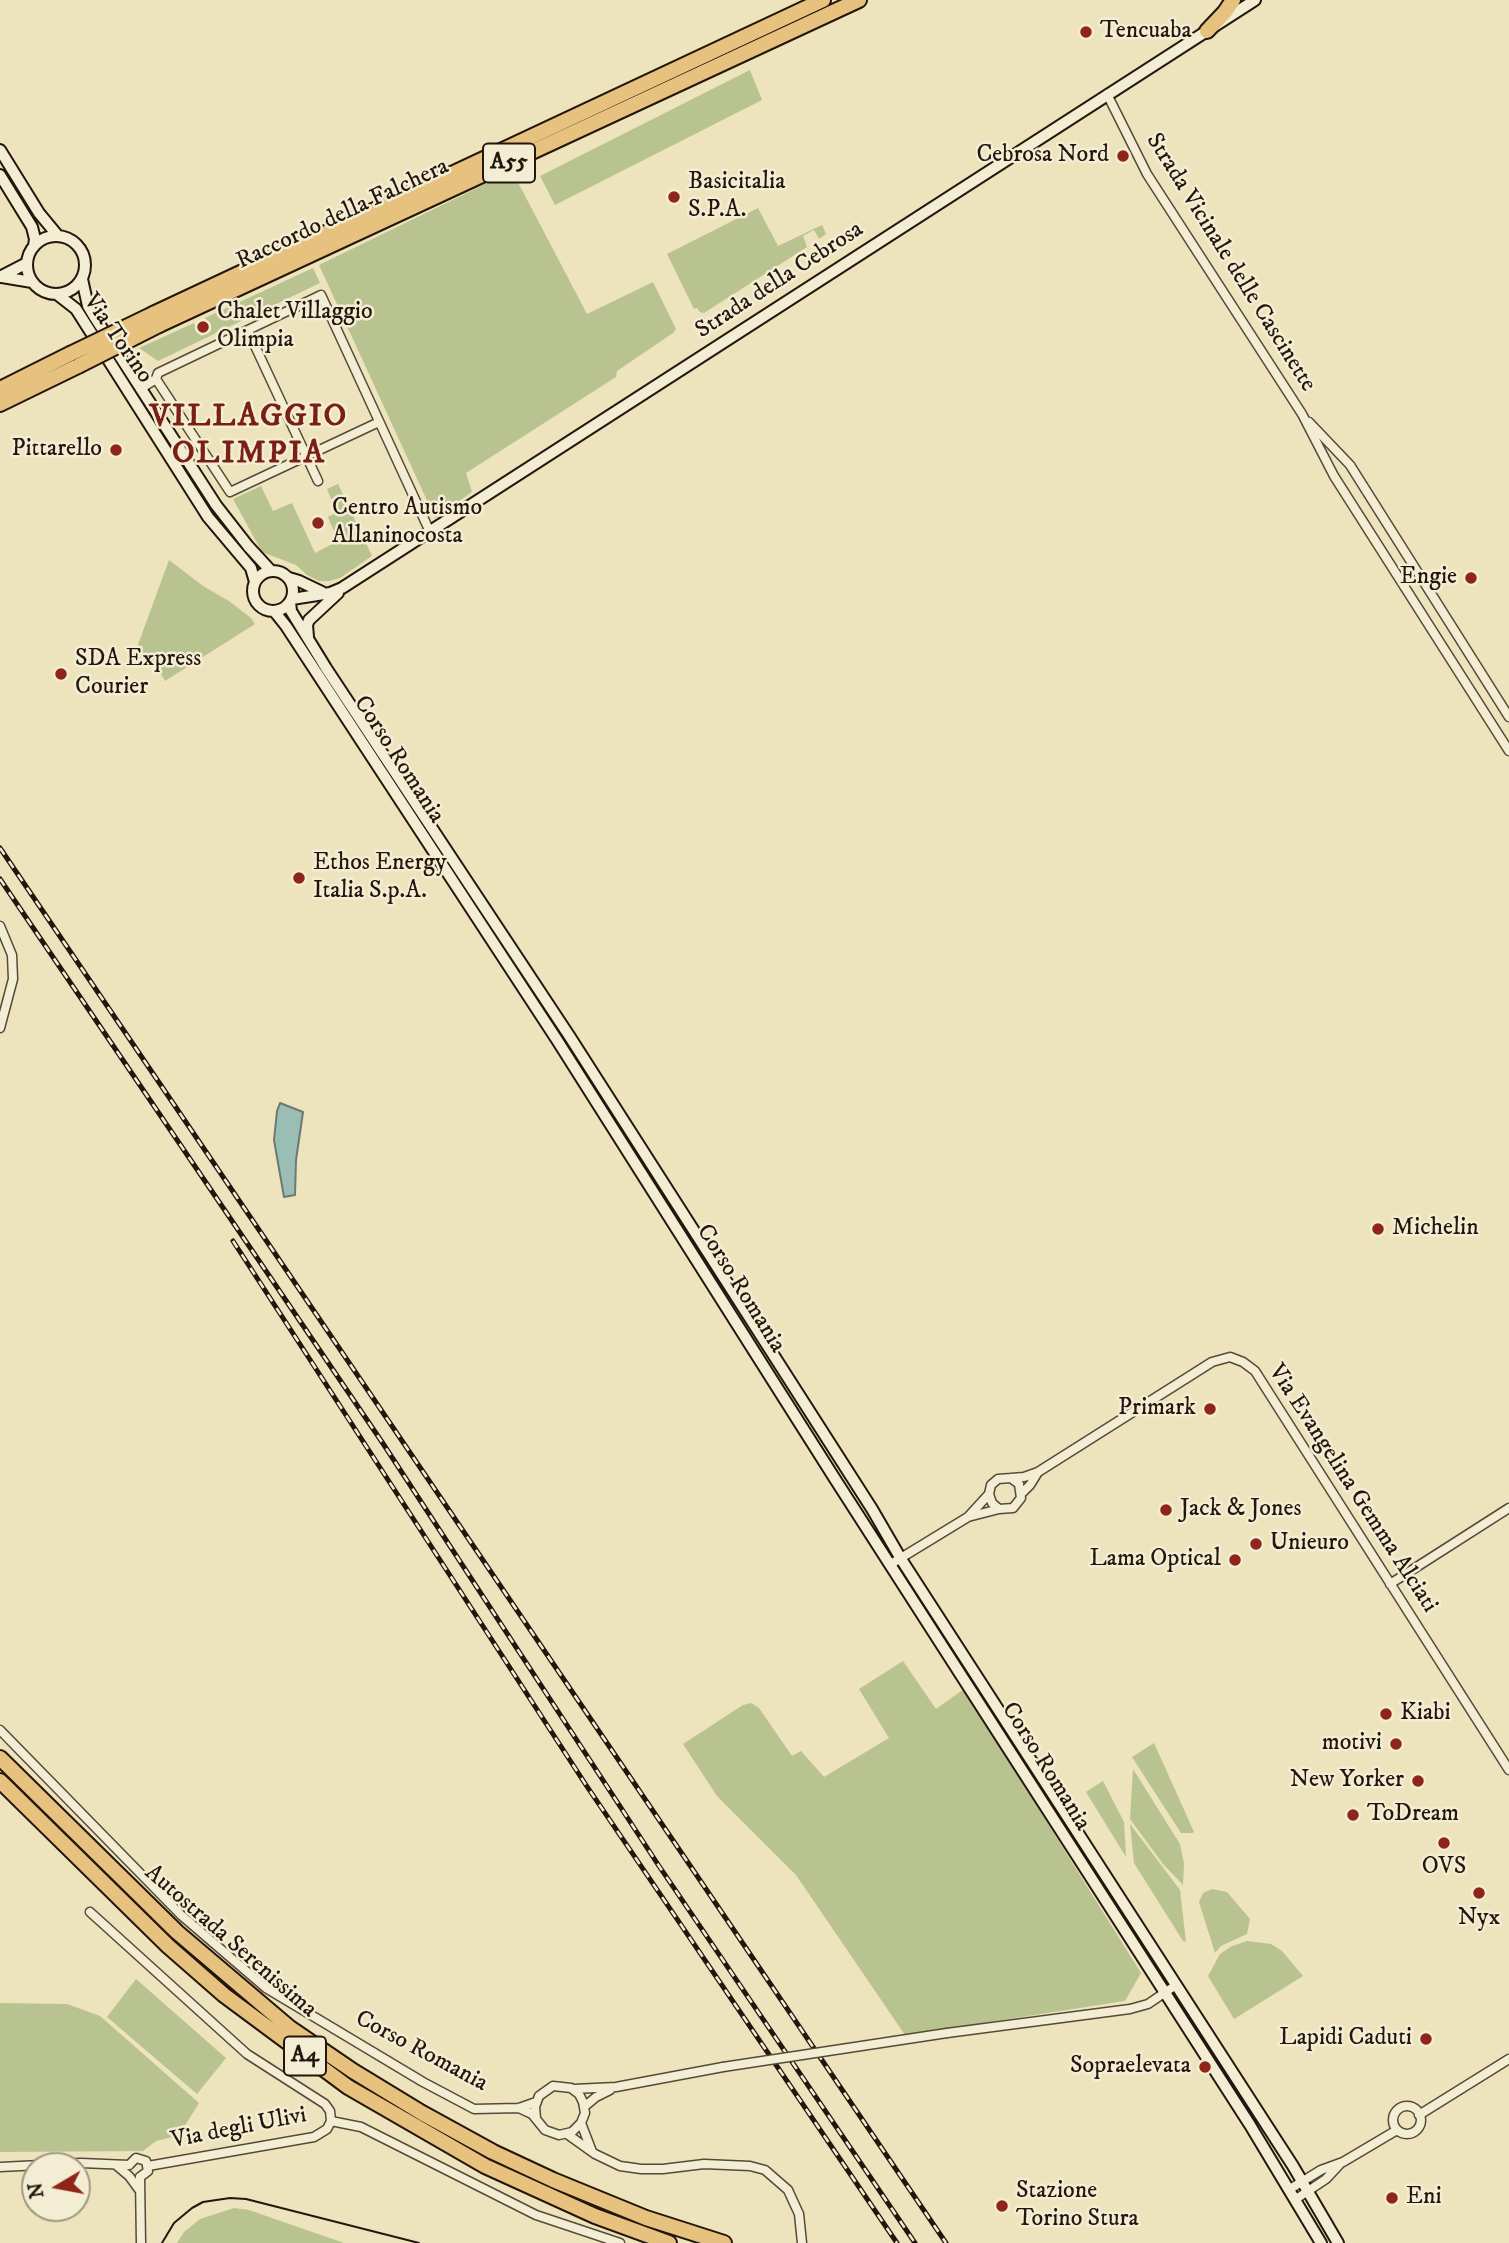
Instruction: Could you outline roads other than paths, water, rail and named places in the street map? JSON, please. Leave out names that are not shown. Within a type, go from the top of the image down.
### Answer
[{"type":"highway","name":"Raccordo della Falchera","points":[[0,389],[74,360],[823,0]]},
{"type":"highway","name":"Raccordo della Falchera","points":[[156,320],[859,0]]},
{"type":"highway","points":[[1207,31],[1233,0]]},
{"type":"highway","name":"Raccordo della Falchera","points":[[0,404],[74,360]]},
{"type":"highway","name":"Autostrada Serenissima","points":[[0,1758],[177,1932],[290,2028],[353,2071],[446,2126],[553,2180],[646,2218],[724,2243]]},
{"type":"highway","name":"Autostrada Serenissima","points":[[0,1781],[168,1946],[224,1995],[348,2087],[485,2166],[595,2216],[669,2243]]},
{"type":"main road","name":"Strada della Cebrosa","points":[[291,600],[342,588],[1255,0]]},
{"type":"main road","points":[[0,150],[39,213],[58,236],[72,241],[83,254],[85,263],[82,279],[72,290],[58,295],[42,292],[32,282],[27,263],[35,239],[32,226],[0,174]]},
{"type":"main road","points":[[33,246],[41,240],[58,236]]},
{"type":"main road","points":[[1,277],[27,263]]},
{"type":"main road","points":[[1,277],[32,282]]},
{"type":"main road","name":"Via Torino","points":[[82,279],[88,306],[141,389],[228,522],[271,571]]},
{"type":"main road","name":"Via Torino","points":[[58,295],[76,309],[208,517],[251,568],[255,582]]},
{"type":"main road","points":[[289,578],[293,586],[291,600],[286,607],[274,611],[257,603],[253,592],[255,582],[261,575],[271,571],[284,574],[325,593]]},
{"type":"main road","points":[[309,640],[309,620],[342,588]]},
{"type":"main road","name":"Corso Romania","points":[[291,600],[291,611],[309,640],[570,1037],[872,1509],[896,1561],[1290,2189],[1321,2243]]},
{"type":"main road","name":"Corso Romania","points":[[274,611],[1177,1985],[1338,2243]]},
{"type":"street","name":"Strada Vicinale delle Cascinette","points":[[1107,94],[1147,174],[1302,414],[1334,476],[1509,751]]},
{"type":"street","points":[[141,389],[156,379],[158,373],[321,295],[430,532]]},
{"type":"street","points":[[248,331],[318,481]]},
{"type":"street","name":"Via Torino","points":[[156,379],[230,492],[306,457]]},
{"type":"street","name":"Strada Vicinale delle Cascinette","points":[[1302,414],[1350,465],[1509,717]]},
{"type":"street","points":[[306,457],[379,422]]},
{"type":"street","points":[[1476,699],[1492,689]]},
{"type":"street","points":[[0,926],[12,956],[13,979],[0,1028]]},
{"type":"street","name":"Via Evangelina Gemma Alciati","points":[[1012,1478],[1038,1472],[1212,1362],[1230,1357],[1248,1365],[1255,1371],[1509,1770]]},
{"type":"street","name":"Via Evangelina Gemma Alciati","points":[[1022,1493],[1038,1472]]},
{"type":"street","points":[[896,1561],[968,1517],[989,1494],[994,1481],[1002,1477],[1012,1478],[1019,1484],[1022,1493],[1016,1506],[1008,1510],[999,1509],[968,1517]]},
{"type":"street","points":[[989,1494],[992,1503],[999,1509]]},
{"type":"street","points":[[1390,1584],[1509,1508]]},
{"type":"street","name":"Corso Romania","points":[[0,1730],[181,1915],[266,1988],[423,2082],[474,2109],[519,2108],[536,2102]]},
{"type":"street","points":[[90,1912],[247,2053],[325,2104],[330,2110],[331,2121],[361,2127],[536,2215],[620,2243]]},
{"type":"street","points":[[536,2118],[536,2102],[543,2092],[554,2086],[581,2090],[616,2087],[723,2067],[947,2033],[1130,2009],[1148,2004],[1177,1985]]},
{"type":"street","points":[[1419,2115],[1509,2059]]},
{"type":"street","points":[[584,2107],[600,2094],[616,2087]]},
{"type":"street","points":[[571,2088],[582,2098],[584,2107],[581,2123],[587,2144],[595,2154]]},
{"type":"street","points":[[1410,2107],[1419,2115],[1420,2123],[1416,2130],[1406,2134],[1397,2130],[1393,2121],[1398,2109],[1410,2107]]},
{"type":"street","points":[[519,2108],[536,2118],[545,2130],[552,2134],[567,2134],[595,2154],[620,2166],[663,2169],[704,2164],[750,2166],[765,2170],[788,2190],[799,2214],[802,2243]]},
{"type":"street","name":"Via degli Ulivi","points":[[148,2166],[314,2137],[327,2129],[331,2121]]},
{"type":"street","points":[[567,2134],[581,2123]]},
{"type":"street","points":[[1296,2199],[1321,2170],[1343,2162],[1397,2130]]},
{"type":"street","points":[[0,2167],[81,2163],[129,2165],[136,2158],[141,2158],[148,2166],[148,2171],[141,2177],[141,2243]]},
{"type":"street","points":[[116,2164],[129,2176],[141,2194]]},
{"type":"street","points":[[129,2165],[131,2174],[141,2177]]},
{"type":"street","points":[[1290,2189],[1305,2187]]},
{"type":"water","points":[[280,1103],[303,1112],[296,1160],[295,1195],[284,1197],[274,1140]]},
{"type":"tram line","points":[[162,2243],[174,2223],[192,2208],[203,2202],[230,2198],[246,2199],[419,2243]]},
{"type":"railway","points":[[0,848],[946,2243]]},
{"type":"railway","points":[[0,879],[382,1442],[659,1866],[915,2243]]},
{"type":"railway","points":[[233,1241],[586,1785],[897,2243]]},
{"type":"place","name":"Tencuaba","points":[[1086,32]]},
{"type":"place","name":"Cebrosa Nord","points":[[1123,156]]},
{"type":"place","name":"Basicitalia S.P.A.","points":[[674,197]]},
{"type":"place","name":"Chalet Villaggio Olimpia","points":[[203,327]]},
{"type":"place","name":"Pittarello","points":[[116,450]]},
{"type":"place","name":"Centro Autismo Allaninocosta","points":[[318,523]]},
{"type":"place","name":"Engie","points":[[1471,578]]},
{"type":"place","name":"SDA Express Courier","points":[[61,674]]},
{"type":"place","name":"Ethos Energy Italia S.p.A.","points":[[299,878]]},
{"type":"place","name":"Michelin","points":[[1378,1229]]},
{"type":"place","name":"Primark","points":[[1210,1409]]},
{"type":"place","name":"Jack & Jones","points":[[1166,1510]]},
{"type":"place","name":"Unieuro","points":[[1256,1544]]},
{"type":"place","name":"Lama Optical","points":[[1235,1560]]},
{"type":"place","name":"Kiabi","points":[[1386,1714]]},
{"type":"place","name":"motivi","points":[[1396,1744]]},
{"type":"place","name":"New Yorker","points":[[1418,1781]]},
{"type":"place","name":"ToDream","points":[[1353,1815]]},
{"type":"place","name":"OVS","points":[[1444,1843]]},
{"type":"place","name":"Nyx","points":[[1479,1893]]},
{"type":"place","name":"Lapidi Caduti","points":[[1426,2039]]},
{"type":"place","name":"Sopraelevata","points":[[1205,2067]]},
{"type":"place","name":"Eni","points":[[1392,2198]]},
{"type":"place","name":"Stazione Torino Stura","points":[[1002,2206]]},
{"type":"district","name":"VILLAGGIO OLIMPIA","points":[[249,436]]}]
